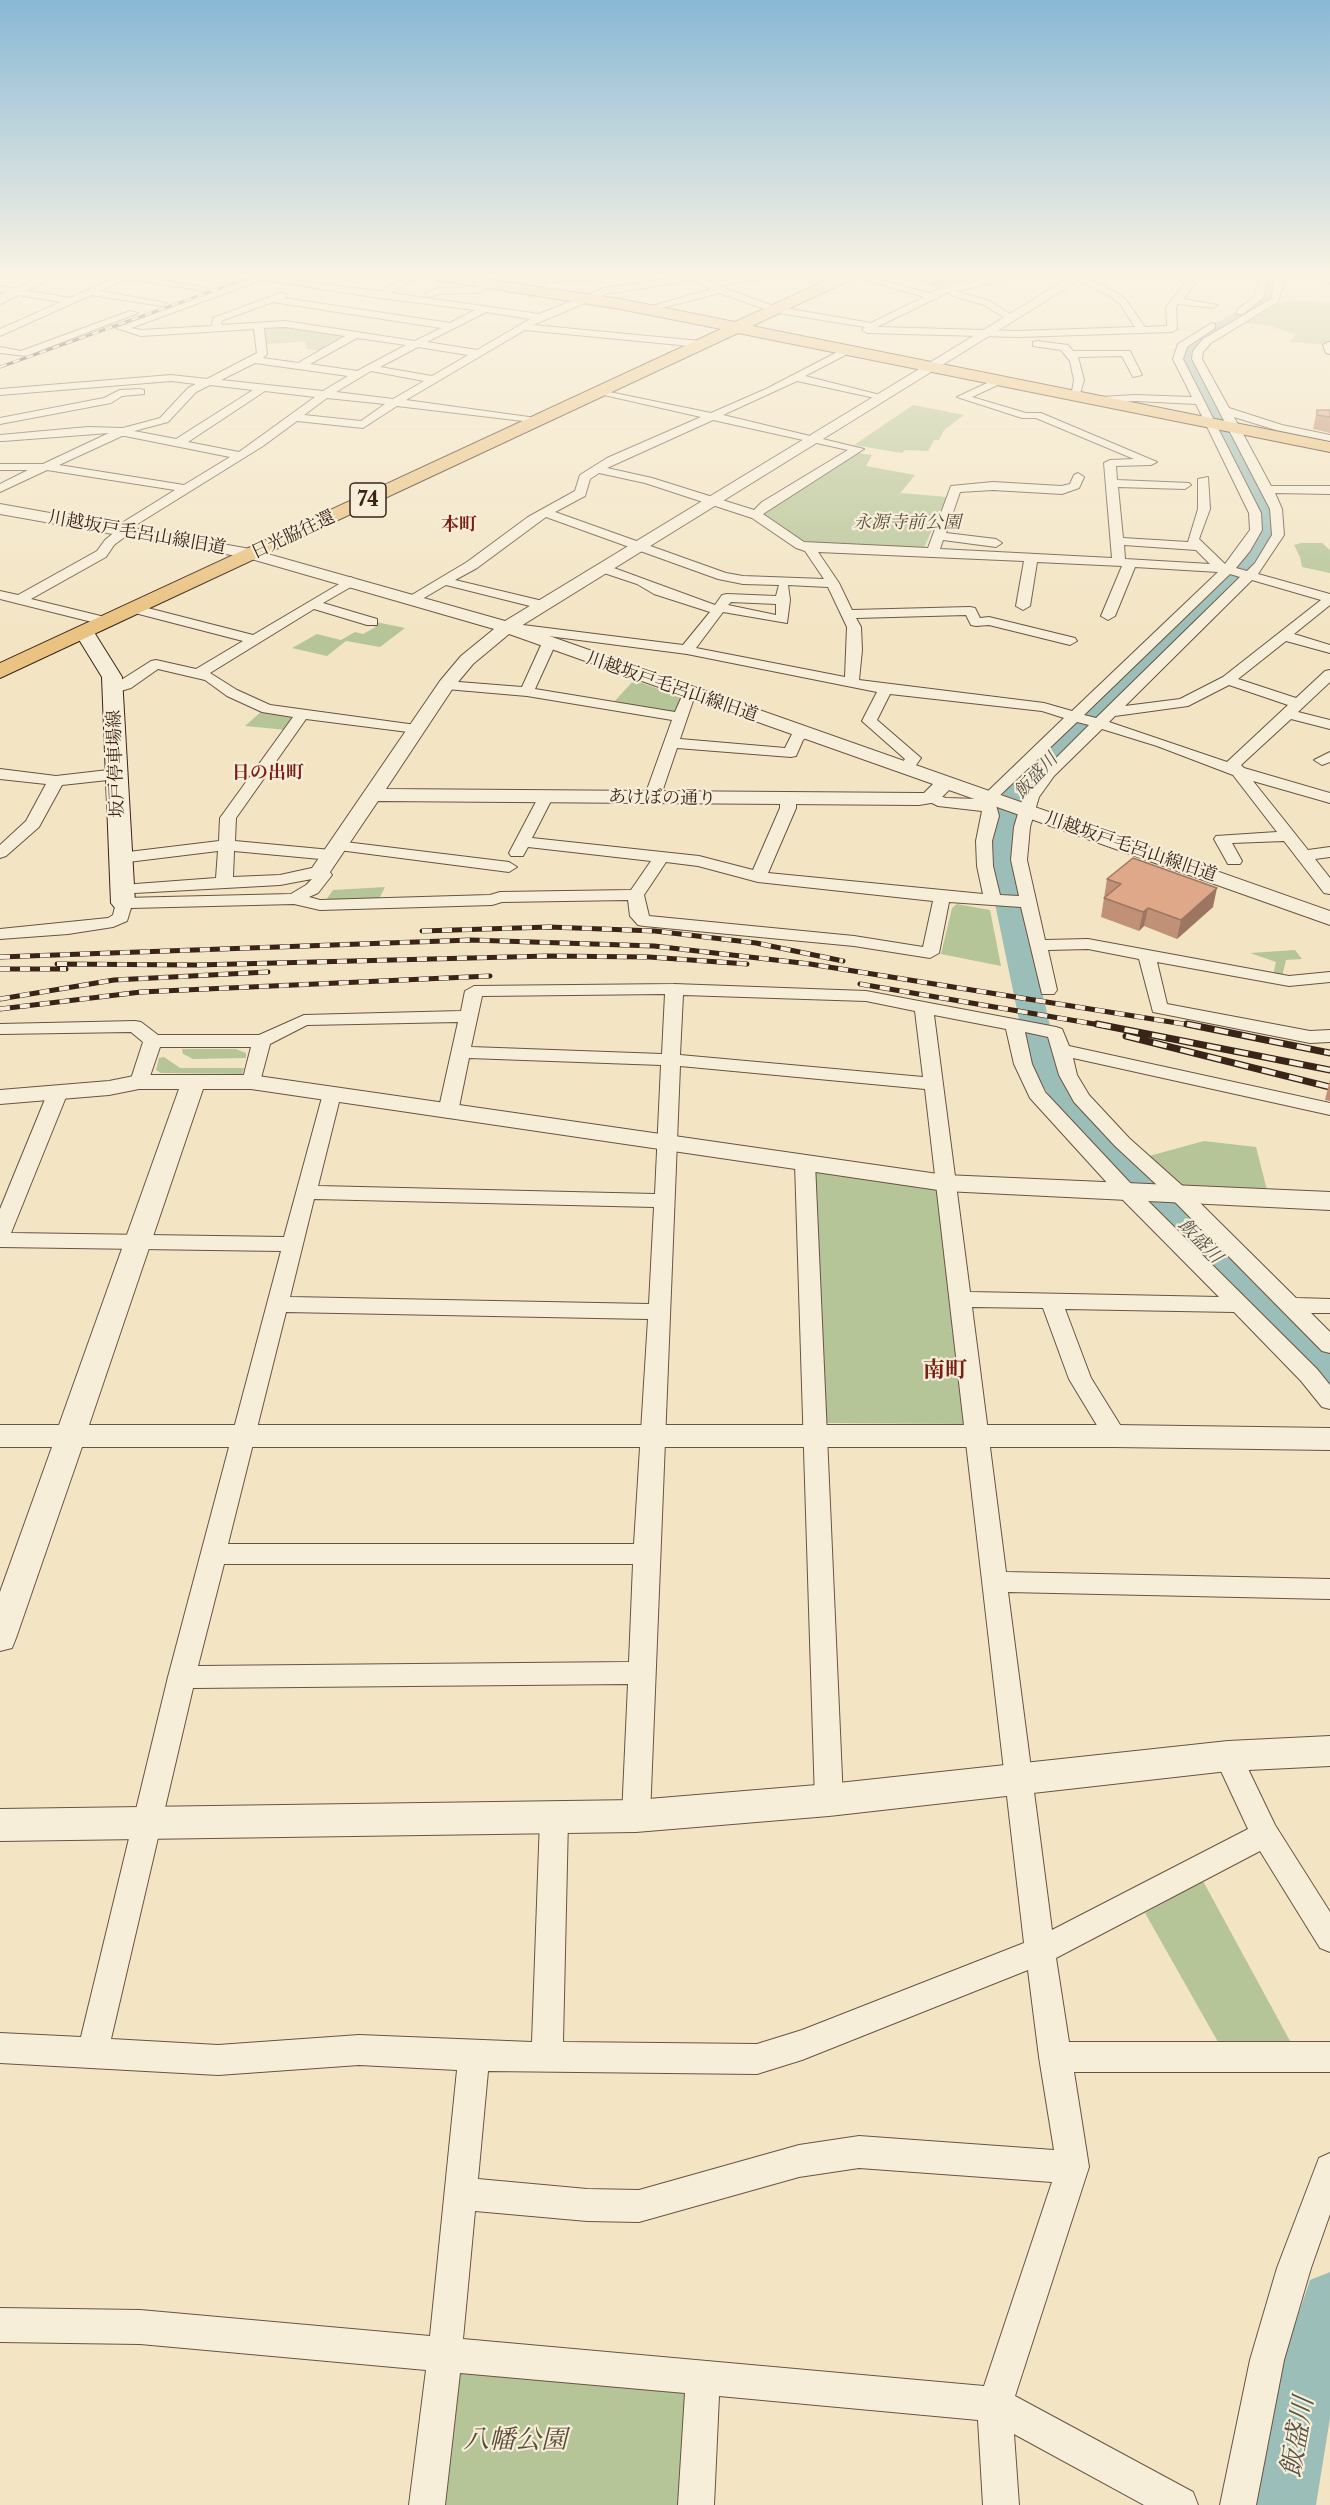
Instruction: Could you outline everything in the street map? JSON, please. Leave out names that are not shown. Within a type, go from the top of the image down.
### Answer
[{"type":"main road","name":"日光脇往還","points":[[0,671],[595,393]]},
{"type":"main road","points":[[1064,393],[1330,447]]},
{"type":"main road","name":"坂戸停車場線","points":[[85,633],[108,666],[114,689],[123,896]]},
{"type":"street","points":[[1,427],[99,403],[119,393]]},
{"type":"street","points":[[0,488],[123,432],[164,420],[189,393]]},
{"type":"street","points":[[178,444],[256,393]]},
{"type":"street","points":[[306,393],[536,421]]},
{"type":"street","points":[[21,599],[102,554],[123,529],[183,488],[239,455],[327,393]]},
{"type":"street","points":[[294,417],[361,426],[410,393]]},
{"type":"street","points":[[607,393],[812,440],[858,448],[809,481],[766,505],[756,515]]},
{"type":"street","points":[[412,599],[472,565],[545,513],[581,493],[584,477],[611,460],[760,393]]},
{"type":"street","points":[[859,393],[880,398]]},
{"type":"street","points":[[294,899],[312,889],[324,875],[330,857],[371,795],[446,685],[467,660],[507,627],[888,393]]},
{"type":"street","points":[[971,393],[962,397],[1026,416],[1036,415],[1151,462],[1110,463],[1115,541],[1124,563],[1108,616]]},
{"type":"street","points":[[993,393],[1032,408]]},
{"type":"street","points":[[994,799],[1076,715],[1246,549],[1256,530],[1255,513],[1244,485],[1196,393]]},
{"type":"street","points":[[1048,990],[1019,860],[1025,810],[1031,797],[1043,781],[1103,719],[1251,574],[1270,551],[1278,535],[1276,509],[1234,427],[1213,393]]},
{"type":"street","points":[[1101,400],[1136,398],[1200,401]]},
{"type":"street","points":[[1223,410],[1330,447]]},
{"type":"street","points":[[1,427],[123,432],[239,455]]},
{"type":"street","points":[[0,450],[1,427]]},
{"type":"street","points":[[0,467],[49,467],[183,488]]},
{"type":"street","points":[[597,469],[713,500],[756,515],[800,545],[809,548],[933,552],[1225,569],[1251,574],[1330,599]]},
{"type":"street","points":[[933,552],[955,489],[993,486],[1062,490],[1075,486],[1078,477]]},
{"type":"street","points":[[1204,479],[1204,509],[1193,540],[1225,569]]},
{"type":"street","points":[[1113,483],[1185,485]]},
{"type":"street","points":[[1266,489],[1330,490]]},
{"type":"street","name":"川越坂戸毛呂山線旧道","points":[[0,509],[123,529],[250,554],[550,638],[694,695],[1330,918]]},
{"type":"street","points":[[545,513],[723,576],[743,580],[833,583]]},
{"type":"street","points":[[937,536],[1019,545]]},
{"type":"street","points":[[1115,541],[1197,546]]},
{"type":"street","points":[[809,548],[816,554],[850,614],[854,627],[855,650],[851,684]]},
{"type":"street","points":[[1023,606],[1031,558]]},
{"type":"street","points":[[603,568],[642,581],[659,591],[720,609],[782,620],[783,582]]},
{"type":"street","points":[[198,674],[351,581]]},
{"type":"street","points":[[444,581],[542,605]]},
{"type":"street","points":[[0,595],[108,622]]},
{"type":"street","points":[[687,650],[727,598],[783,600]]},
{"type":"street","points":[[1103,719],[1183,703],[1228,681],[1330,599]]},
{"type":"street","points":[[311,604],[372,622]]},
{"type":"street","points":[[136,609],[256,640]]},
{"type":"street","points":[[850,614],[970,611],[976,621],[989,621],[1070,641]]},
{"type":"street","points":[[507,627],[550,638],[687,650],[851,684],[1044,707],[1103,719],[1236,771],[1330,798]]},
{"type":"street","points":[[1285,636],[1330,649]]},
{"type":"street","points":[[527,692],[550,638]]},
{"type":"street","points":[[114,689],[126,685],[156,664],[210,677],[232,693],[259,706],[346,722],[416,729]]},
{"type":"street","points":[[1327,880],[1302,855],[1233,765],[1330,674]]},
{"type":"street","points":[[1228,681],[1330,725]]},
{"type":"street","points":[[446,685],[527,692],[681,717]]},
{"type":"street","points":[[885,689],[868,721],[913,759],[907,768]]},
{"type":"street","points":[[1314,691],[1330,695]]},
{"type":"street","points":[[652,798],[687,699],[694,695]]},
{"type":"street","points":[[224,882],[228,818],[303,713]]},
{"type":"street","points":[[673,743],[791,753],[797,737],[805,733]]},
{"type":"street","points":[[0,774],[56,781],[117,774]]},
{"type":"street","points":[[0,853],[33,824],[56,781]]},
{"type":"street","points":[[946,782],[930,798],[944,803],[979,804],[990,808],[991,816],[984,841],[985,866],[993,902]]},
{"type":"street","name":"あけぼの通り","points":[[371,795],[930,798]]},
{"type":"street","points":[[500,897],[498,892],[509,867],[545,797]]},
{"type":"street","points":[[758,877],[788,808],[788,799]]},
{"type":"street","points":[[1234,861],[1222,839],[1287,836]]},
{"type":"street","points":[[523,842],[699,861],[758,877],[993,902],[1028,902]]},
{"type":"street","points":[[120,858],[225,845],[330,857],[509,867]]},
{"type":"street","points":[[1302,855],[1330,852]]},
{"type":"street","points":[[123,896],[182,884],[298,878],[330,857]]},
{"type":"street","points":[[662,857],[636,895],[638,916],[644,921],[843,939],[930,953],[942,897]]},
{"type":"street","points":[[169,901],[173,890],[182,884]]},
{"type":"street","points":[[123,896],[180,903],[294,899],[320,905],[492,900],[500,897],[636,895]]},
{"type":"street","points":[[0,934],[68,929],[113,922],[121,917],[123,896]]},
{"type":"street","points":[[1037,945],[1088,944],[1289,981],[1330,977]]},
{"type":"street","points":[[1148,956],[1159,1008],[1310,1037],[1330,1036]]},
{"type":"street","points":[[636,1816],[646,1554],[654,1436],[674,989]]},
{"type":"street","points":[[448,1112],[463,1052],[474,991],[674,989],[866,996],[1056,1033],[1068,1075],[1081,1098],[1174,1194],[1330,1345]]},
{"type":"street","points":[[924,1006],[1040,1951],[1054,2057],[1073,2167],[995,2404],[1001,2505]]},
{"type":"street","points":[[0,1029],[135,1026],[153,1041],[262,1041],[304,1020],[469,1016]]},
{"type":"street","points":[[1018,1025],[1023,1064],[1036,1094],[1309,1376],[1330,1401]]},
{"type":"street","points":[[139,1082],[153,1041]]},
{"type":"street","points":[[251,1082],[262,1041]]},
{"type":"street","points":[[1061,1050],[1330,1109]]},
{"type":"street","points":[[463,1052],[672,1060],[933,1084]]},
{"type":"street","points":[[0,1638],[194,1081]]},
{"type":"street","points":[[0,1097],[109,1088],[139,1082],[251,1082],[945,1183],[1330,1201]]},
{"type":"street","points":[[0,1234],[58,1092]]},
{"type":"street","points":[[92,2054],[181,1677],[215,1554],[331,1094]]},
{"type":"street","points":[[805,1163],[829,1800]]},
{"type":"street","points":[[307,1192],[663,1201]]},
{"type":"street","points":[[0,1240],[294,1244]]},
{"type":"street","points":[[960,1299],[1239,1305]]},
{"type":"street","points":[[1051,1301],[1080,1379],[1115,1436]]},
{"type":"street","points":[[278,1304],[659,1312]]},
{"type":"street","points":[[1290,1305],[1330,1306]]},
{"type":"street","points":[[0,1436],[243,1438],[1115,1436],[1330,1439]]},
{"type":"street","points":[[215,1554],[646,1554]]},
{"type":"street","points":[[994,1582],[1330,1589]]},
{"type":"street","points":[[181,1677],[641,1673]]},
{"type":"street","points":[[0,1825],[554,1819],[636,1816],[829,1800],[1228,1756],[1330,1751]]},
{"type":"street","points":[[1228,1756],[1265,1834],[1330,1938]]},
{"type":"street","points":[[547,2057],[554,1819]]},
{"type":"street","points":[[0,2048],[218,2060],[359,2050],[474,2056],[757,2059],[802,2045],[1040,1951],[1265,1834]]},
{"type":"street","points":[[427,2505],[462,2194],[474,2056]]},
{"type":"street","points":[[1054,2057],[1330,2057]]},
{"type":"street","points":[[462,2194],[587,2205],[639,2206],[799,2161],[859,2152],[1073,2167]]},
{"type":"street","points":[[1238,2505],[1267,2361],[1294,2268],[1330,2169]]},
{"type":"street","points":[[0,2325],[140,2327],[995,2404],[1180,2505]]},
{"type":"street","points":[[696,2505],[703,2377]]},
{"type":"green space","points":[[913,405],[964,415],[944,430],[939,440],[934,440],[928,451],[905,450],[902,453],[854,445]]},
{"type":"green space","name":"永源寺前公園","points":[[857,453],[872,455],[866,466],[915,475],[894,501],[901,493],[947,497],[923,550],[862,547],[862,540],[861,547],[804,544],[761,515]]},
{"type":"green space","points":[[1322,543],[1330,550],[1330,573],[1302,567],[1294,545]]},
{"type":"green space","points":[[376,622],[405,628],[380,647],[346,641],[327,656],[292,648],[317,634],[341,640],[355,632],[363,634],[376,627],[370,625]]},
{"type":"green space","points":[[634,680],[681,697],[676,711],[613,703]]},
{"type":"green space","points":[[263,710],[293,714],[287,730],[245,726]]},
{"type":"green space","points":[[385,887],[378,901],[324,903],[333,890]]},
{"type":"green space","points":[[957,904],[990,910],[1001,966],[941,954],[952,908]]},
{"type":"green space","points":[[1295,950],[1302,959],[1286,960],[1282,977],[1273,975],[1276,962],[1250,953]]},
{"type":"green space","points":[[182,1049],[236,1049],[246,1053],[246,1058],[193,1059],[183,1054]]},
{"type":"green space","points":[[164,1057],[180,1068],[244,1068],[242,1074],[161,1073],[156,1070],[159,1058]]},
{"type":"green space","points":[[1204,1141],[1256,1147],[1267,1190],[1179,1186],[1149,1156]]},
{"type":"green space","points":[[815,1170],[938,1186],[964,1424],[825,1423]]},
{"type":"green space","points":[[1203,1881],[1290,2041],[1218,2042],[1145,1913]]},
{"type":"green space","name":"八幡公園","points":[[458,2370],[694,2390],[687,2505],[442,2505]]},
{"type":"building","points":[[1317,410],[1330,410],[1330,417],[1317,415]]},
{"type":"building","points":[[1133,858],[1217,888],[1181,920],[1148,908],[1143,912],[1104,898],[1121,884],[1107,879]]},
{"type":"waterway","name":"飯盛川","points":[[1203,393],[1262,503],[1265,518],[1261,538],[1241,567],[1036,771],[1013,797],[1000,842],[1000,865],[1038,1039],[1050,1073],[1069,1102],[1101,1137],[1330,1375]]},
{"type":"waterway","name":"飯盛川","points":[[1286,2505],[1312,2357],[1330,2300]]},
{"type":"railway","points":[[422,931],[549,927],[655,931],[756,943],[843,961]]},
{"type":"railway","points":[[0,957],[471,940],[654,946],[810,964],[1196,1026]]},
{"type":"railway","points":[[57,964],[197,965],[548,956],[649,957],[747,964]]},
{"type":"railway","points":[[0,969],[66,969]]},
{"type":"railway","points":[[0,999],[114,980],[268,972]]},
{"type":"railway","points":[[0,1009],[141,992],[490,976]]},
{"type":"railway","points":[[860,984],[1106,1026]]},
{"type":"railway","points":[[1097,1024],[1330,1070]]},
{"type":"railway","points":[[1187,1024],[1330,1053]]},
{"type":"railway","points":[[1126,1036],[1330,1087]]},
{"type":"district","name":"本町","points":[[459,525]]},
{"type":"district","name":"日の出町","points":[[268,773]]},
{"type":"district","name":"南町","points":[[945,1371]]}]
